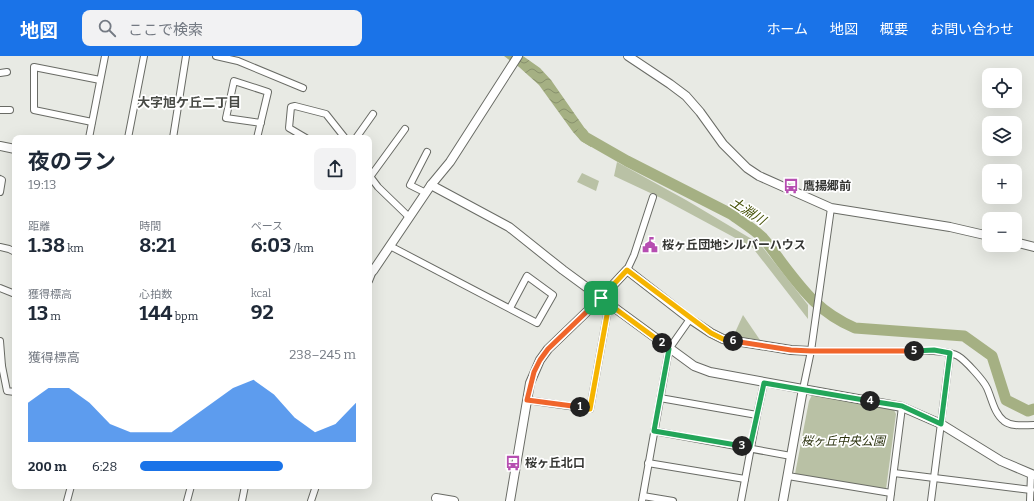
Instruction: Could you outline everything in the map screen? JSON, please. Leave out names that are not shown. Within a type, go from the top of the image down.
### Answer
[{"type":"street","points":[[90,135],[105,56]]},
{"type":"street","points":[[129,135],[144,56]]},
{"type":"street","points":[[173,135],[186,56]]},
{"type":"street","points":[[216,56],[238,61],[303,88]]},
{"type":"street","points":[[372,270],[410,218],[431,185],[450,162],[518,56]]},
{"type":"street","points":[[628,56],[686,96],[700,112],[723,144],[747,168],[759,176],[831,208],[950,227],[982,234]]},
{"type":"street","points":[[92,122],[34,110],[34,67],[100,80]]},
{"type":"street","points":[[0,73],[7,72]]},
{"type":"street","points":[[257,135],[261,123],[268,92],[234,81],[226,118],[261,123]]},
{"type":"street","points":[[301,135],[289,128],[290,107],[295,106],[326,114],[343,135]]},
{"type":"street","points":[[0,110],[10,110]]},
{"type":"street","points":[[358,135],[372,114]]},
{"type":"street","points":[[372,173],[405,129]]},
{"type":"street","points":[[0,146],[12,148]]},
{"type":"street","points":[[426,194],[410,185],[427,152]]},
{"type":"street","points":[[0,179],[2,180],[0,192]]},
{"type":"street","points":[[372,179],[378,187],[410,218]]},
{"type":"street","points":[[431,185],[509,227],[601,298],[694,366],[710,372],[764,383],[902,406],[941,424],[1001,461],[1033,475],[1030,501]]},
{"type":"street","points":[[510,501],[527,400],[534,372],[548,349],[601,298],[627,270],[634,255],[653,197]]},
{"type":"street","points":[[783,501],[811,351],[831,208]]},
{"type":"street","points":[[1022,244],[1034,247]]},
{"type":"street","points":[[390,246],[537,323],[553,295],[527,276],[510,308]]},
{"type":"street","points":[[0,247],[12,250]]},
{"type":"street","points":[[627,270],[690,319],[723,339],[791,350],[934,350],[958,356],[984,382],[994,408],[999,416],[1005,421],[1014,425],[1034,425]]},
{"type":"street","points":[[0,288],[12,293]]},
{"type":"street","points":[[527,400],[590,409],[609,304]]},
{"type":"street","points":[[673,501],[642,498],[669,349],[690,319]]},
{"type":"street","points":[[0,341],[1,366],[7,391],[12,392]]},
{"type":"street","points":[[931,501],[950,353]]},
{"type":"street","points":[[741,501],[756,415],[764,383]]},
{"type":"street","points":[[660,398],[756,415]]},
{"type":"street","points":[[890,501],[902,406]]},
{"type":"street","points":[[654,431],[750,447],[791,456]]},
{"type":"street","points":[[648,463],[745,480]]},
{"type":"street","points":[[894,473],[1031,490]]},
{"type":"street","points":[[788,476],[892,493]]},
{"type":"street","points":[[67,501],[70,489]]},
{"type":"street","points":[[187,501],[190,489]]},
{"type":"street","points":[[242,501],[244,489]]},
{"type":"street","points":[[311,501],[315,489]]},
{"type":"street","points":[[436,498],[454,501]]},
{"type":"green space","points":[[617,162],[686,200],[760,244],[808,305],[808,319],[752,247],[661,198],[614,176]]},
{"type":"green space","points":[[582,173],[599,181],[596,191],[577,182]]},
{"type":"green space","points":[[743,315],[760,340],[733,337]]},
{"type":"green space","name":"桜ヶ丘中央公園","points":[[815,394],[894,410],[896,414],[886,489],[795,474],[809,401],[812,395]]},
{"type":"water","points":[[504,56],[523,56],[540,68],[551,80],[595,141],[591,147],[581,141],[573,132],[539,85]]},
{"type":"waterway","name":"土淵川","points":[[582,133],[585,137],[627,161],[731,214],[752,229],[763,238],[814,301],[832,316],[855,328],[964,336],[992,356],[1006,400],[1028,411],[1034,409]]},
{"type":"place","name":"鷹揚郷前","points":[[791,186]]},
{"type":"place","name":"桜ヶ丘団地シルバーハウス","points":[[650,245]]},
{"type":"place","name":"桜ヶ丘北口","points":[[513,463]]},
{"type":"district","name":"大字旭ケ丘二丁目","points":[[189,102]]},
{"type":"route","points":[[627,270],[690,319],[723,339],[791,350],[934,350],[950,353],[941,424],[923,414],[902,406],[764,383],[750,447],[654,431],[669,349],[609,304],[590,409],[527,400],[530,383],[540,360],[548,349],[601,298],[627,270]]}]
